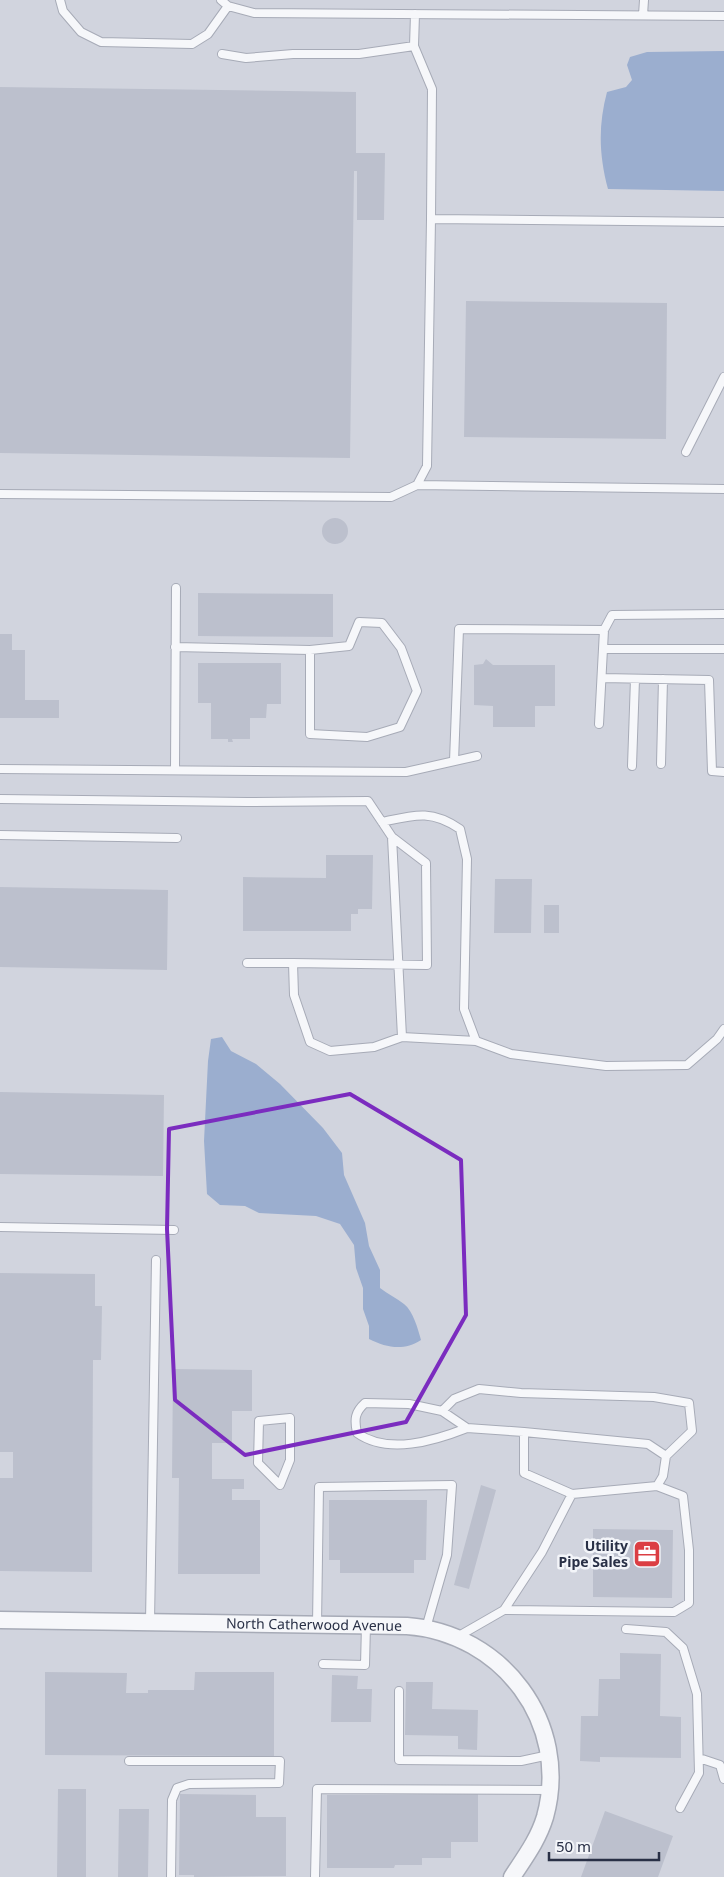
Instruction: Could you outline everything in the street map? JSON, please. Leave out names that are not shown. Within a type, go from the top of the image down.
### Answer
[{"type":"street","name":"North Catherwood Avenue","points":[[0,1620],[366,1625],[426,1628],[457,1637],[477,1647],[504,1667],[525,1693],[543,1729],[549,1762],[550,1790],[545,1817],[535,1843],[512,1877]]},
{"type":"lane","points":[[60,0],[63,10],[81,32],[101,42],[192,44],[208,34],[228,6]]},
{"type":"lane","points":[[221,0],[228,6],[254,12],[724,16]]},
{"type":"lane","points":[[643,15],[644,0]]},
{"type":"lane","points":[[415,14],[414,46],[432,89],[427,466],[417,485]]},
{"type":"lane","points":[[222,54],[246,58],[293,54],[360,54],[414,46]]},
{"type":"lane","points":[[431,219],[724,222]]},
{"type":"lane","points":[[686,452],[724,377]]},
{"type":"lane","points":[[0,494],[391,497],[417,485],[724,489]]},
{"type":"lane","points":[[175,770],[176,588]]},
{"type":"lane","points":[[600,724],[604,630],[612,615],[724,614]]},
{"type":"lane","points":[[176,647],[310,650],[349,646],[359,622],[382,624],[402,648],[417,691],[400,727],[367,737],[310,734],[310,650]]},
{"type":"lane","points":[[454,761],[459,629],[604,630]]},
{"type":"lane","points":[[603,649],[724,650]]},
{"type":"lane","points":[[602,678],[709,680],[712,772],[724,772]]},
{"type":"lane","points":[[632,766],[635,679]]},
{"type":"lane","points":[[661,764],[663,679]]},
{"type":"lane","points":[[0,769],[406,772],[477,756]]},
{"type":"lane","points":[[0,799],[247,802],[368,801],[392,837],[426,863],[428,965],[247,963]]},
{"type":"lane","points":[[382,822],[420,814],[445,818],[460,829],[467,859],[464,1009],[476,1041]]},
{"type":"lane","points":[[0,835],[177,838]]},
{"type":"lane","points":[[392,837],[402,1038]]},
{"type":"lane","points":[[293,963],[294,995],[310,1042],[330,1051],[374,1047],[402,1038],[476,1041],[511,1054],[606,1066],[687,1065],[717,1039],[724,1029]]},
{"type":"lane","points":[[0,1227],[174,1230]]},
{"type":"lane","points":[[150,1622],[156,1260]]},
{"type":"lane","points":[[442,1411],[454,1399],[480,1389],[521,1393],[654,1397],[689,1403],[692,1431],[666,1456],[663,1476],[657,1486]]},
{"type":"lane","points":[[467,1428],[442,1411],[409,1404],[364,1403],[357,1411],[355,1422],[357,1433],[378,1443],[421,1441],[446,1436],[467,1428],[648,1444],[666,1456]]},
{"type":"lane","points":[[290,1418],[290,1460],[280,1485],[258,1463],[259,1421],[290,1418]]},
{"type":"lane","points":[[504,1610],[674,1612],[689,1603],[690,1550],[683,1496],[657,1486],[572,1494],[524,1473],[524,1432]]},
{"type":"lane","points":[[317,1625],[318,1487],[452,1485],[447,1555],[426,1628]]},
{"type":"lane","points":[[457,1637],[504,1610],[542,1552],[572,1494]]},
{"type":"lane","points":[[322,1664],[365,1665],[366,1625]]},
{"type":"lane","points":[[626,1629],[666,1632],[683,1648],[697,1694],[699,1774],[680,1808]]},
{"type":"lane","points":[[399,1691],[399,1760],[549,1762]]},
{"type":"lane","points":[[699,1758],[720,1765],[724,1779]]},
{"type":"lane","points":[[129,1761],[280,1761],[279,1784],[189,1784],[177,1788],[172,1800],[171,1877]]},
{"type":"lane","points":[[315,1877],[317,1789],[550,1790]]},
{"type":"highlighted area","points":[[350,1094],[461,1160],[466,1315],[406,1422],[245,1455],[175,1400],[167,1229],[169,1129]]},
{"type":"shaded area","points":[[0,0],[724,0],[724,1877],[0,1877]]},
{"type":"water","points":[[724,51],[724,191],[608,189],[601,152],[604,105],[607,92],[626,87],[632,80],[627,65],[630,57],[647,52]]},
{"type":"water","points":[[222,1037],[231,1051],[256,1064],[280,1084],[323,1128],[342,1153],[344,1175],[365,1223],[369,1246],[380,1270],[380,1288],[407,1307],[415,1320],[421,1340],[408,1346],[395,1347],[369,1339],[369,1326],[363,1309],[363,1288],[356,1268],[354,1245],[340,1224],[316,1216],[259,1213],[245,1206],[220,1205],[207,1194],[204,1141],[208,1061],[211,1039]]},
{"type":"building","points":[[0,87],[356,92],[356,153],[385,153],[384,220],[357,220],[357,171],[354,171],[350,458],[0,453]]},
{"type":"building","points":[[466,301],[667,303],[666,439],[464,437]]},
{"type":"building","points":[[335,518],[344,522],[348,531],[344,540],[335,544],[326,540],[322,531],[326,522]]},
{"type":"building","points":[[198,593],[333,594],[333,637],[198,636]]},
{"type":"building","points":[[0,634],[12,634],[12,650],[25,650],[25,700],[59,700],[59,718],[0,718]]},
{"type":"building","points":[[486,659],[493,665],[555,665],[555,706],[535,706],[535,727],[493,727],[493,706],[474,705],[474,665],[483,664]]},
{"type":"building","points":[[198,663],[281,663],[281,704],[267,704],[266,718],[250,718],[250,739],[232,739],[233,742],[228,742],[228,739],[211,739],[211,703],[198,703]]},
{"type":"building","points":[[326,855],[373,855],[372,909],[358,909],[358,914],[351,914],[351,931],[243,931],[243,877],[326,878]]},
{"type":"building","points":[[495,879],[532,879],[531,933],[494,933]]},
{"type":"building","points":[[0,887],[168,890],[167,970],[0,967]]},
{"type":"building","points":[[544,905],[559,905],[559,933],[544,933]]},
{"type":"building","points":[[0,1092],[164,1095],[163,1176],[0,1174]]},
{"type":"building","points":[[0,1273],[95,1274],[95,1306],[102,1306],[101,1360],[93,1360],[92,1572],[0,1571],[0,1478],[13,1478],[13,1452],[0,1452]]},
{"type":"building","points":[[173,1369],[252,1370],[252,1411],[232,1411],[232,1443],[212,1443],[212,1479],[244,1479],[244,1489],[232,1489],[232,1500],[260,1500],[260,1574],[178,1574],[179,1478],[172,1478]]},
{"type":"building","points":[[481,1485],[496,1490],[469,1589],[454,1585]]},
{"type":"building","points":[[329,1500],[427,1500],[426,1560],[414,1560],[414,1573],[340,1573],[340,1560],[329,1560]]},
{"type":"building","points":[[593,1529],[673,1530],[672,1598],[593,1597]]},
{"type":"building","points":[[620,1653],[661,1654],[660,1716],[681,1717],[681,1758],[600,1757],[600,1762],[580,1761],[581,1716],[598,1716],[599,1679],[620,1679]]},
{"type":"building","points":[[45,1672],[127,1673],[126,1693],[148,1693],[148,1690],[194,1690],[195,1672],[274,1672],[274,1756],[45,1755]]},
{"type":"building","points":[[332,1675],[358,1676],[357,1689],[372,1689],[371,1722],[331,1722]]},
{"type":"building","points":[[406,1682],[433,1682],[432,1709],[478,1710],[477,1750],[458,1749],[458,1736],[405,1735]]},
{"type":"building","points":[[58,1789],[86,1789],[86,1877],[57,1877]]},
{"type":"building","points":[[180,1794],[256,1795],[256,1817],[286,1817],[286,1876],[194,1877],[194,1875],[179,1875]]},
{"type":"building","points":[[478,1794],[478,1842],[451,1842],[451,1858],[422,1858],[422,1865],[395,1865],[394,1868],[327,1868],[327,1795]]},
{"type":"building","points":[[119,1809],[149,1809],[148,1877],[118,1877]]},
{"type":"building","points":[[605,1811],[673,1836],[658,1877],[581,1877]]},
{"type":"place","name":"Utility Pipe Sales","points":[[647,1554]]}]
